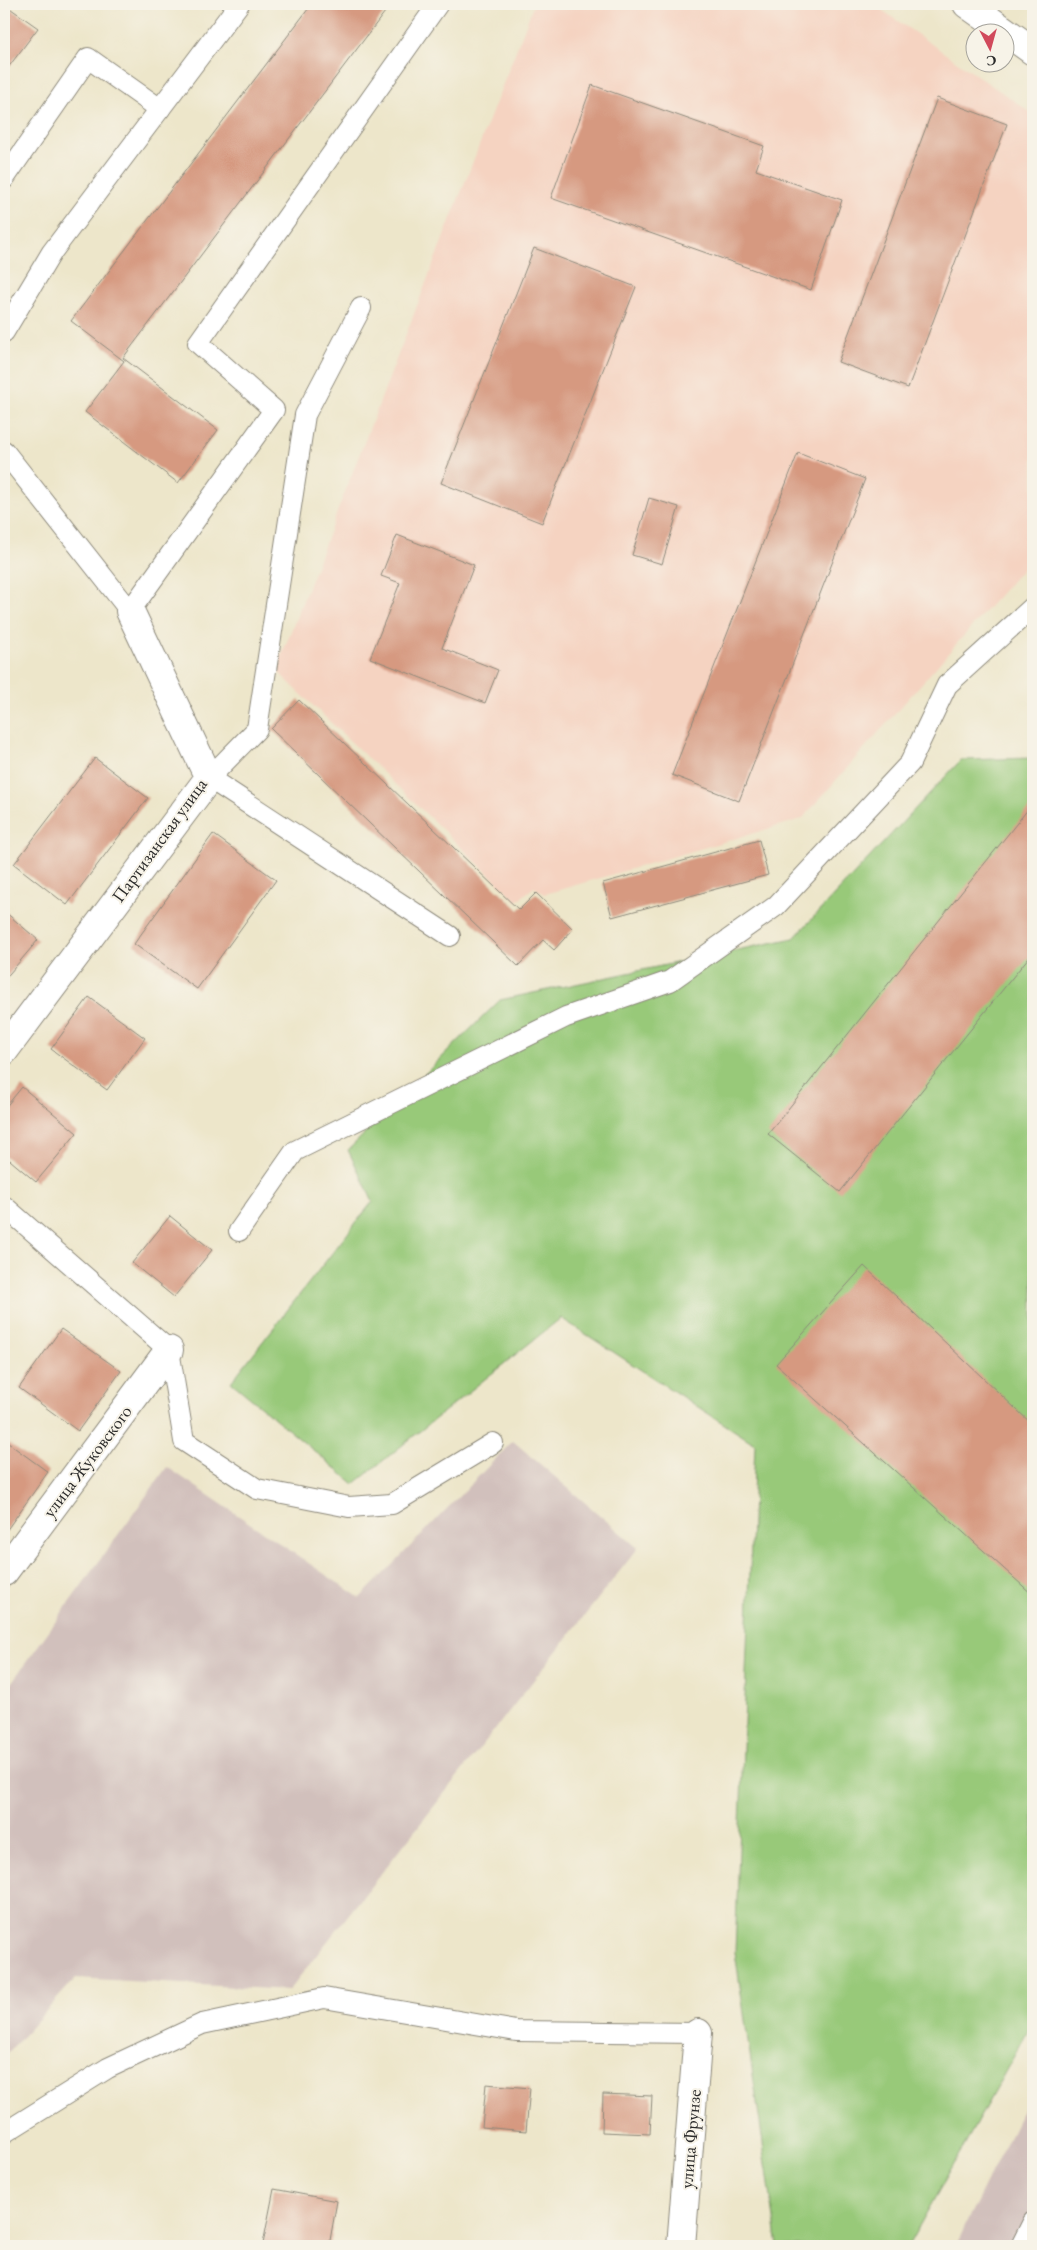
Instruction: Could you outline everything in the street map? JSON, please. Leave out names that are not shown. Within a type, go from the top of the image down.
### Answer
[{"type":"street","points":[[967,4],[1033,51]]},
{"type":"street","name":"Партизанская улица","points":[[4,1051],[209,778],[130,611]]},
{"type":"street","name":"улица Жуковского","points":[[4,1572],[169,1350]]},
{"type":"street","name":"улица Фрунзе","points":[[681,2246],[698,2033]]},
{"type":"lane","points":[[4,332],[52,252],[239,4]]},
{"type":"lane","points":[[4,452],[130,611],[274,410],[198,343],[438,4]]},
{"type":"lane","points":[[4,179],[88,58],[160,108]]},
{"type":"lane","points":[[361,308],[305,416],[256,729],[209,778],[450,936]]},
{"type":"lane","points":[[239,1231],[295,1151],[566,1018],[670,981],[776,906],[910,763],[947,685],[1033,608]]},
{"type":"lane","points":[[4,1206],[169,1350],[184,1442],[257,1489],[349,1507],[392,1504],[493,1444]]},
{"type":"lane","points":[[4,2133],[108,2068],[202,2024],[324,1998],[516,2032],[698,2033]]},
{"type":"lane","points":[[1021,2246],[1033,2222]]},
{"type":"shaded area","points":[[534,4],[873,4],[964,67],[964,72],[972,72],[1033,114],[1033,557],[802,819],[545,894],[534,887],[517,901],[276,670]]},
{"type":"shaded area","points":[[513,1441],[638,1548],[289,1990],[76,1978],[4,2057],[4,1693],[167,1467],[360,1598]]},
{"type":"shaded area","points":[[1033,2089],[1033,2246],[955,2246]]},
{"type":"green space","points":[[1033,758],[1033,2022],[908,2246],[778,2246],[735,1952],[755,1444],[561,1318],[354,1484],[231,1382],[373,1201],[348,1150],[500,1000],[794,938],[961,760]]},
{"type":"building","points":[[4,4],[38,28],[4,73]]},
{"type":"building","points":[[312,4],[391,4],[123,358],[218,430],[178,483],[85,412],[124,361],[71,321]]},
{"type":"building","points":[[592,85],[764,146],[756,170],[842,200],[811,290],[551,198]]},
{"type":"building","points":[[937,98],[1007,124],[908,388],[838,362]]},
{"type":"building","points":[[534,248],[636,287],[542,523],[441,483]]},
{"type":"building","points":[[798,453],[865,479],[739,801],[672,775]]},
{"type":"building","points":[[649,498],[679,507],[662,564],[632,555]]},
{"type":"building","points":[[397,535],[474,565],[442,648],[498,670],[485,703],[370,658],[400,583],[381,576]]},
{"type":"building","points":[[299,700],[519,910],[536,893],[573,929],[554,950],[543,940],[518,966],[271,729]]},
{"type":"building","points":[[95,758],[148,798],[67,905],[14,864]]},
{"type":"building","points":[[1033,803],[1033,952],[840,1192],[768,1134]]},
{"type":"building","points":[[213,834],[276,880],[197,989],[134,944]]},
{"type":"building","points":[[759,840],[768,875],[612,917],[603,883]]},
{"type":"building","points":[[4,911],[38,940],[4,980]]},
{"type":"building","points":[[89,997],[145,1038],[107,1090],[51,1049]]},
{"type":"building","points":[[22,1087],[77,1133],[36,1182],[4,1155],[4,1109]]},
{"type":"building","points":[[170,1216],[212,1250],[174,1297],[132,1263]]},
{"type":"building","points":[[864,1266],[1033,1425],[1033,1595],[776,1364]]},
{"type":"building","points":[[61,1329],[121,1371],[78,1431],[19,1388]]},
{"type":"building","points":[[4,1440],[48,1472],[6,1531],[4,1530]]},
{"type":"building","points":[[486,2084],[530,2088],[526,2131],[482,2127]]},
{"type":"building","points":[[603,2094],[652,2096],[650,2134],[602,2132]]},
{"type":"building","points":[[274,2189],[337,2201],[329,2246],[263,2244]]}]
